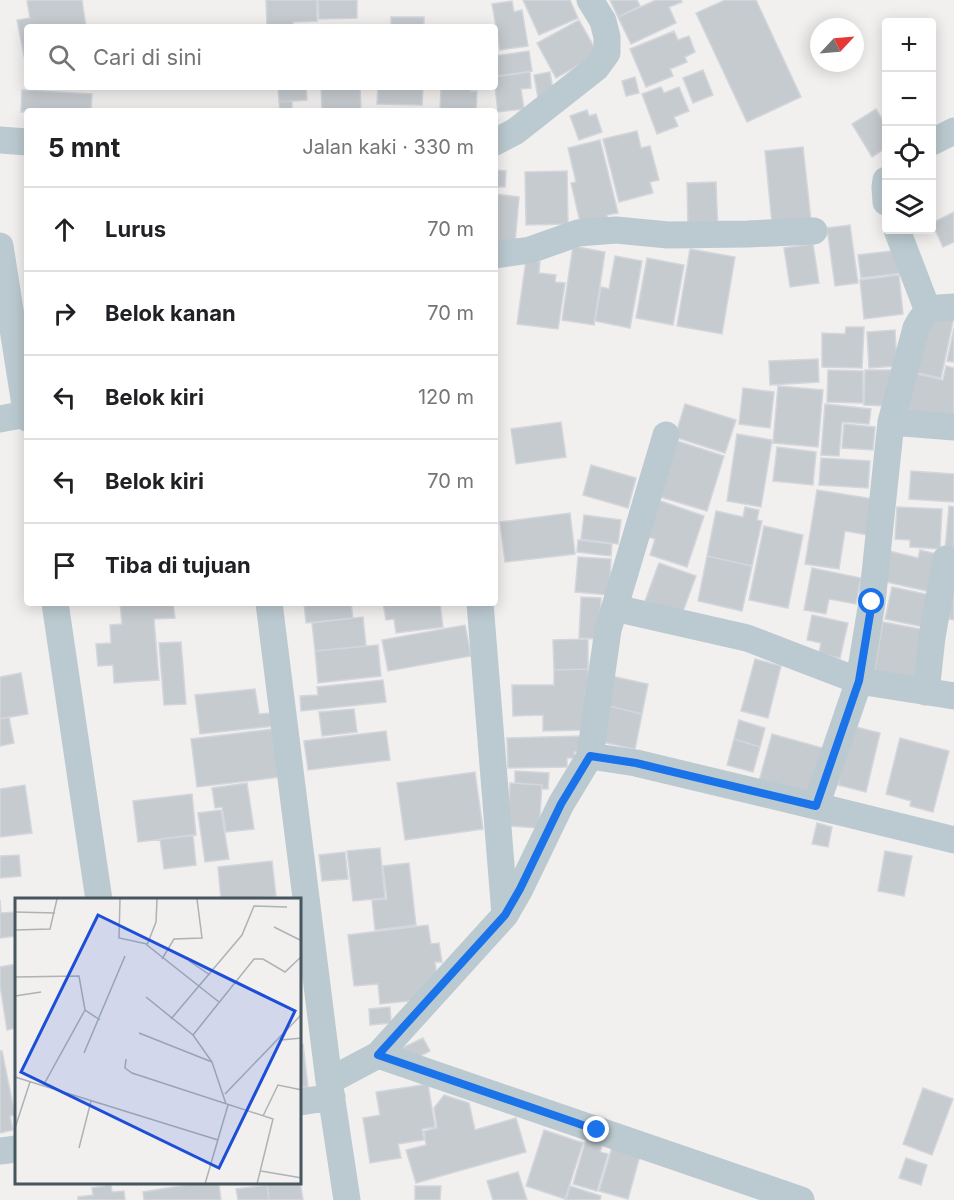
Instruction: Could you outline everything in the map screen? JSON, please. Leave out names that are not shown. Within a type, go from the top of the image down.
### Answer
[{"type":"street","points":[[498,140],[516,131],[596,68],[606,53],[607,38],[603,21],[590,0]]},
{"type":"street","points":[[936,140],[954,131]]},
{"type":"street","points":[[0,141],[24,142]]},
{"type":"street","points":[[498,255],[530,250],[578,232],[616,230],[668,235],[814,231]]},
{"type":"street","points":[[816,806],[859,681],[872,602],[891,422],[916,328],[922,317],[941,309],[899,234]]},
{"type":"street","points":[[0,246],[24,397]]},
{"type":"street","points":[[0,419],[24,416]]},
{"type":"street","points":[[891,422],[954,427]]},
{"type":"street","points":[[302,1101],[330,1089],[378,1055],[505,915],[520,889],[561,804],[590,756],[608,630],[666,435]]},
{"type":"street","points":[[926,693],[932,637],[946,559]]},
{"type":"street","points":[[55,606],[99,898]]},
{"type":"street","points":[[269,606],[330,1089],[347,1200]]},
{"type":"street","points":[[480,606],[505,915]]},
{"type":"street","points":[[615,608],[747,638],[859,681],[954,696]]},
{"type":"street","points":[[590,756],[636,763],[954,840]]},
{"type":"street","points":[[378,1055],[774,1194],[801,1200]]},
{"type":"street","points":[[0,1151],[15,1149]]},
{"type":"building","points":[[82,0],[86,24],[24,24],[24,56],[17,20],[30,18],[27,1]]},
{"type":"building","points":[[266,0],[317,0],[317,21],[267,24]]},
{"type":"building","points":[[318,0],[357,0],[357,18],[319,19]]},
{"type":"building","points":[[523,0],[570,0],[578,18],[539,35]]},
{"type":"building","points":[[610,0],[637,0],[640,6],[618,17]]},
{"type":"building","points":[[656,0],[681,0],[682,2],[669,7],[676,23],[631,44],[618,17]]},
{"type":"building","points":[[725,0],[756,0],[801,97],[747,122],[696,13]]},
{"type":"building","points":[[512,1],[514,12],[522,10],[528,46],[500,50],[498,24],[495,24],[492,4]]},
{"type":"building","points":[[391,17],[424,17],[424,24],[391,24]]},
{"type":"building","points":[[579,20],[598,54],[556,78],[537,43]]},
{"type":"building","points":[[674,31],[678,40],[689,36],[695,52],[685,57],[687,62],[670,69],[673,76],[646,87],[630,49]]},
{"type":"building","points":[[529,51],[532,71],[498,76],[498,56]]},
{"type":"building","points":[[703,70],[713,95],[693,103],[683,78]]},
{"type":"building","points":[[530,72],[531,88],[521,89],[524,109],[498,112],[495,90],[498,90],[498,77]]},
{"type":"building","points":[[550,72],[554,96],[538,98],[534,75]]},
{"type":"building","points":[[635,77],[639,93],[626,96],[622,81]]},
{"type":"building","points":[[661,87],[664,93],[679,87],[689,111],[674,117],[678,126],[657,134],[642,94]]},
{"type":"building","points":[[22,90],[92,94],[91,108],[24,108],[24,112],[21,112]]},
{"type":"building","points":[[278,90],[306,90],[307,100],[279,102]]},
{"type":"building","points":[[321,90],[360,90],[361,108],[322,108]]},
{"type":"building","points":[[378,90],[423,90],[422,105],[377,104]]},
{"type":"building","points":[[441,90],[477,91],[476,108],[440,108]]},
{"type":"building","points":[[292,101],[292,108],[280,108],[279,102]]},
{"type":"building","points":[[876,109],[882,119],[882,151],[872,157],[852,124]]},
{"type":"building","points":[[587,110],[589,116],[596,114],[602,132],[579,140],[570,116]]},
{"type":"building","points":[[637,131],[641,148],[650,146],[659,180],[650,182],[653,193],[619,202],[603,139]]},
{"type":"building","points":[[600,140],[618,213],[607,215],[608,221],[580,222],[571,183],[576,182],[568,148]]},
{"type":"building","points":[[803,147],[811,220],[772,224],[765,151]]},
{"type":"building","points":[[498,170],[506,171],[505,187],[498,187]]},
{"type":"building","points":[[567,171],[568,224],[526,225],[525,172]]},
{"type":"building","points":[[716,182],[718,233],[688,228],[687,183]]},
{"type":"building","points":[[498,194],[519,197],[515,244],[498,243]]},
{"type":"building","points":[[954,212],[954,242],[943,247],[936,232],[936,221]]},
{"type":"building","points":[[850,225],[858,283],[835,286],[827,228]]},
{"type":"building","points":[[813,244],[819,283],[790,287],[784,248]]},
{"type":"building","points":[[573,246],[605,252],[594,325],[562,320]]},
{"type":"building","points":[[690,249],[735,257],[722,334],[677,326]]},
{"type":"building","points":[[899,250],[902,273],[861,278],[858,255]]},
{"type":"building","points":[[615,256],[642,261],[630,328],[595,321],[601,287],[609,289]]},
{"type":"building","points":[[647,258],[684,265],[673,325],[636,318]]},
{"type":"building","points":[[526,260],[540,262],[539,273],[556,275],[555,282],[565,283],[558,329],[517,324]]},
{"type":"building","points":[[899,275],[903,314],[864,319],[860,280]]},
{"type":"building","points":[[924,317],[954,317],[941,378],[913,372]]},
{"type":"building","points":[[846,327],[864,327],[862,368],[822,367],[822,333],[845,334]]},
{"type":"building","points":[[954,328],[954,362],[947,361]]},
{"type":"building","points":[[895,330],[897,366],[869,368],[867,332]]},
{"type":"building","points":[[818,359],[819,382],[770,385],[769,361]]},
{"type":"building","points":[[946,366],[954,368],[954,421],[905,410],[913,373],[943,380]]},
{"type":"building","points":[[828,370],[863,371],[863,403],[827,402]]},
{"type":"building","points":[[865,370],[891,370],[891,406],[864,405]]},
{"type":"building","points":[[778,386],[823,390],[818,447],[773,443]]},
{"type":"building","points":[[743,388],[774,392],[770,428],[739,424]]},
{"type":"building","points":[[685,404],[736,420],[725,453],[675,437]]},
{"type":"building","points":[[825,404],[871,409],[869,424],[842,422],[839,456],[821,455]]},
{"type":"building","points":[[561,422],[566,457],[516,464],[511,429]]},
{"type":"building","points":[[844,424],[875,427],[873,450],[842,448]]},
{"type":"building","points":[[737,434],[772,440],[761,507],[727,501]]},
{"type":"building","points":[[674,440],[724,456],[707,511],[657,496]]},
{"type":"building","points":[[777,447],[816,452],[813,485],[773,481]]},
{"type":"building","points":[[821,458],[870,461],[868,488],[819,485]]},
{"type":"building","points":[[591,465],[636,478],[628,508],[583,495]]},
{"type":"building","points":[[911,471],[954,474],[954,502],[909,499]]},
{"type":"building","points":[[817,490],[874,499],[868,535],[845,531],[839,569],[805,564]]},
{"type":"building","points":[[655,499],[704,516],[687,567],[650,555],[655,539],[648,537]]},
{"type":"building","points":[[949,506],[954,507],[954,550],[945,550]]},
{"type":"building","points":[[745,507],[759,510],[757,520],[762,521],[752,566],[707,556],[716,511],[743,517]]},
{"type":"building","points":[[897,507],[942,509],[940,549],[910,547],[910,540],[895,539]]},
{"type":"building","points":[[570,513],[575,554],[505,562],[500,522]]},
{"type":"building","points":[[584,515],[621,520],[618,544],[581,539]]},
{"type":"building","points":[[764,526],[803,535],[788,608],[749,600]]},
{"type":"building","points":[[578,540],[612,544],[611,556],[577,552]]},
{"type":"building","points":[[920,550],[944,556],[936,593],[882,581],[889,551],[918,558]]},
{"type":"building","points":[[707,556],[752,566],[742,611],[698,601]]},
{"type":"building","points":[[578,557],[611,559],[609,595],[575,592]]},
{"type":"building","points":[[659,563],[696,576],[682,614],[645,601]]},
{"type":"building","points":[[812,568],[861,578],[856,604],[829,599],[826,614],[804,610]]},
{"type":"building","points":[[954,581],[954,620],[949,619],[950,614],[938,611]]},
{"type":"building","points":[[892,587],[935,596],[929,628],[885,619]]},
{"type":"building","points":[[581,597],[601,598],[599,639],[579,638]]},
{"type":"building","points":[[120,606],[173,606],[175,618],[154,619],[159,680],[114,683],[113,665],[98,666],[96,644],[111,643],[110,625],[122,624]]},
{"type":"building","points":[[304,606],[351,606],[353,618],[306,623]]},
{"type":"building","points":[[384,606],[440,606],[443,627],[396,633],[394,619],[386,620]]},
{"type":"building","points":[[812,615],[848,623],[840,658],[819,653],[821,643],[807,640]]},
{"type":"building","points":[[363,617],[366,646],[315,651],[312,623]]},
{"type":"building","points":[[883,622],[931,631],[921,687],[873,678]]},
{"type":"building","points":[[465,625],[471,656],[388,671],[382,640]]},
{"type":"building","points":[[588,639],[588,669],[554,670],[553,640]]},
{"type":"building","points":[[181,642],[186,704],[164,705],[159,643]]},
{"type":"building","points":[[378,645],[381,676],[318,683],[315,651]]},
{"type":"building","points":[[755,659],[781,666],[768,718],[741,711]]},
{"type":"building","points":[[588,669],[590,730],[543,731],[543,715],[513,716],[512,685],[554,685],[554,670]]},
{"type":"building","points":[[21,673],[28,714],[0,719],[0,677]]},
{"type":"building","points":[[611,676],[648,684],[642,714],[605,705]]},
{"type":"building","points":[[383,680],[386,702],[301,711],[300,696],[318,695],[317,687]]},
{"type":"building","points":[[255,689],[259,714],[272,713],[274,726],[200,734],[195,695]]},
{"type":"building","points":[[605,705],[642,714],[635,749],[597,741]]},
{"type":"building","points":[[354,709],[357,732],[322,736],[319,712]]},
{"type":"building","points":[[9,717],[14,743],[0,746],[0,719]]},
{"type":"building","points":[[739,720],[765,728],[760,747],[734,739]]},
{"type":"building","points":[[852,726],[880,733],[866,792],[838,785]]},
{"type":"building","points":[[273,729],[280,777],[197,787],[191,739]]},
{"type":"building","points":[[386,731],[390,760],[308,770],[304,741]]},
{"type":"building","points":[[772,734],[826,749],[813,797],[759,781]]},
{"type":"building","points":[[581,736],[582,751],[574,752],[575,758],[567,758],[567,767],[508,768],[507,738]]},
{"type":"building","points":[[900,738],[949,751],[933,812],[910,806],[911,801],[886,794]]},
{"type":"building","points":[[734,739],[760,747],[753,772],[727,765]]},
{"type":"building","points":[[515,771],[549,773],[548,789],[542,789],[542,785],[515,783]]},
{"type":"building","points":[[475,772],[483,829],[405,840],[397,783]]},
{"type":"building","points":[[247,783],[254,829],[226,832],[222,807],[215,808],[212,788]]},
{"type":"building","points":[[510,783],[542,785],[539,828],[508,826]]},
{"type":"building","points":[[25,785],[32,833],[0,837],[0,789]]},
{"type":"building","points":[[192,794],[196,835],[138,842],[133,801]]},
{"type":"building","points":[[221,810],[229,859],[205,862],[198,813]]},
{"type":"building","points":[[817,823],[832,827],[828,847],[812,844]]},
{"type":"building","points":[[193,835],[196,865],[164,869],[160,839]]},
{"type":"building","points":[[380,848],[385,898],[353,901],[347,851]]},
{"type":"building","points":[[885,851],[912,856],[904,896],[878,891]]},
{"type":"building","points":[[345,852],[348,879],[322,881],[319,855]]},
{"type":"building","points":[[19,855],[21,876],[0,878],[0,856]]},
{"type":"building","points":[[272,861],[276,896],[221,898],[218,867]]},
{"type":"building","points":[[409,863],[416,925],[375,930],[372,900],[387,899],[383,866]]},
{"type":"building","points":[[0,900],[1,913],[15,912],[15,936],[0,938]]},
{"type":"building","points":[[428,925],[431,944],[439,943],[442,962],[435,962],[438,985],[428,999],[380,1004],[378,984],[354,986],[348,935]]},
{"type":"building","points":[[15,964],[15,1028],[7,1030],[0,985],[0,967]]},
{"type":"building","points":[[390,1007],[391,1023],[370,1025],[369,1009]]},
{"type":"building","points":[[423,1038],[430,1051],[407,1063],[400,1049]]},
{"type":"building","points":[[302,1044],[303,1044],[308,1087],[302,1088]]},
{"type":"building","points":[[0,1051],[2,1051],[15,1115],[10,1116],[13,1130],[0,1133]]},
{"type":"building","points":[[428,1084],[435,1127],[422,1129],[424,1140],[398,1144],[401,1158],[370,1163],[363,1118],[380,1115],[376,1092]]},
{"type":"building","points":[[923,1088],[953,1099],[932,1155],[903,1144]]},
{"type":"building","points":[[444,1095],[469,1103],[475,1130],[516,1118],[526,1152],[416,1183],[406,1150],[426,1145],[424,1131],[437,1128],[434,1108]]},
{"type":"building","points":[[544,1130],[583,1143],[565,1199],[526,1186]]},
{"type":"building","points":[[587,1136],[604,1141],[600,1152],[608,1154],[597,1191],[573,1184]]},
{"type":"building","points":[[613,1144],[641,1152],[628,1199],[599,1191]]},
{"type":"building","points":[[906,1158],[927,1165],[921,1185],[899,1178]]},
{"type":"building","points":[[518,1172],[527,1200],[493,1200],[487,1181]]},
{"type":"building","points":[[111,1185],[112,1192],[124,1191],[125,1200],[78,1200],[78,1197],[93,1195],[92,1188]]},
{"type":"building","points":[[187,1185],[219,1185],[221,1200],[144,1200],[143,1192]]},
{"type":"building","points":[[267,1185],[301,1185],[303,1200],[269,1200]]},
{"type":"building","points":[[267,1185],[269,1200],[238,1200],[236,1189]]},
{"type":"building","points":[[415,1186],[441,1186],[440,1200],[415,1200]]},
{"type":"building","points":[[570,1186],[601,1196],[600,1200],[566,1200]]},
{"type":"route","points":[[597,1130],[378,1055],[505,915],[561,804],[590,756],[636,763],[816,806],[859,681],[872,602]]}]
